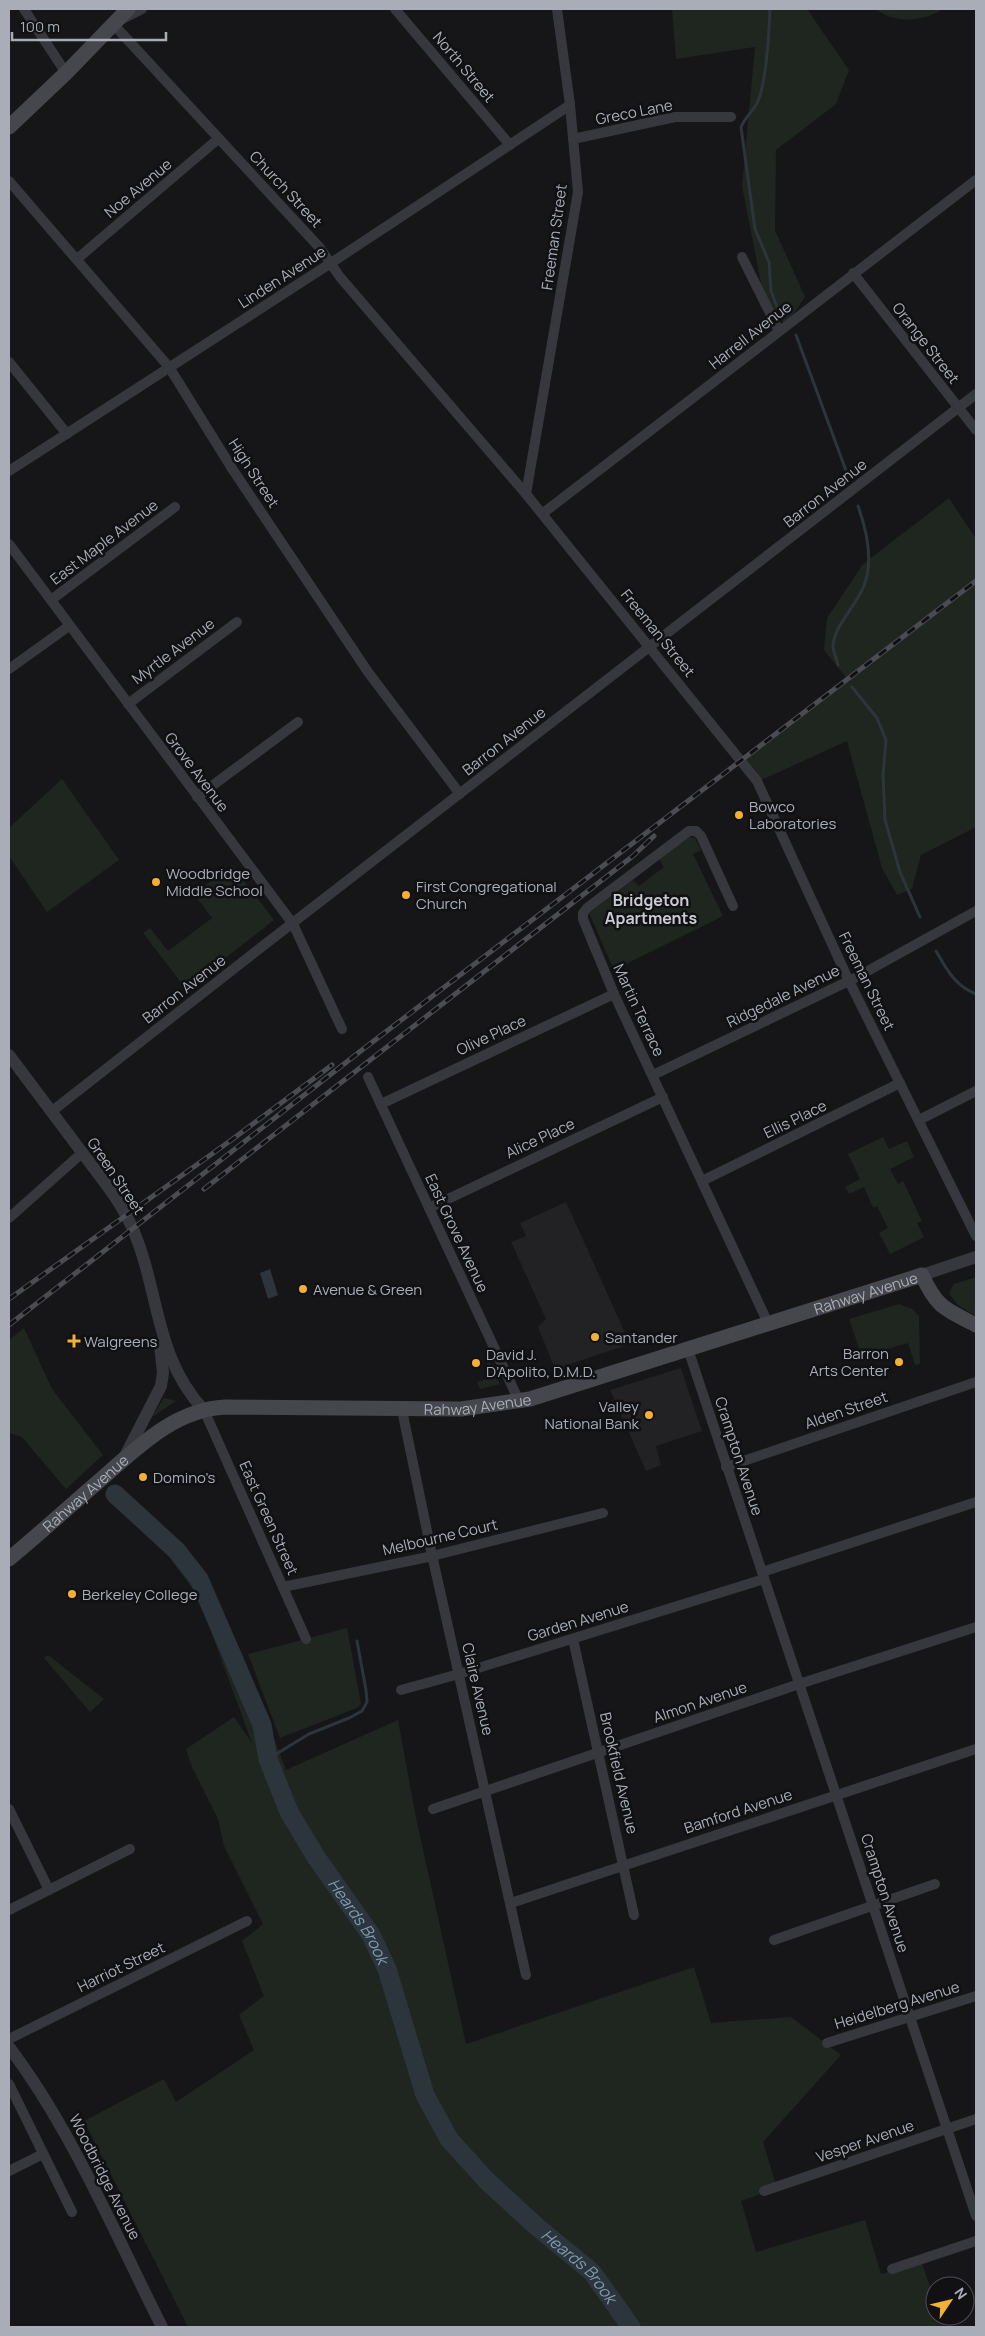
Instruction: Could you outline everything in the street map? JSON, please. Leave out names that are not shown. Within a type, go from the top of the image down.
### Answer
[{"type":"main road","points":[[9,127],[120,18]]},
{"type":"main road","points":[[922,1275],[931,1296],[938,1304],[976,1325]]},
{"type":"main road","name":"Rahway Avenue","points":[[9,1559],[123,1460],[165,1427],[204,1410],[225,1407],[461,1409],[530,1399],[922,1275]]},
{"type":"street","points":[[24,9],[66,73]]},
{"type":"street","points":[[120,18],[142,9]]},
{"type":"street","name":"North Street","points":[[395,9],[510,145]]},
{"type":"street","name":"Freeman Street","points":[[557,9],[570,105],[578,192],[526,494],[757,781],[849,981],[976,1236]]},
{"type":"street","name":"Church Street","points":[[120,18],[218,139],[320,248],[340,277],[526,494]]},
{"type":"street","name":"Linden Avenue","points":[[9,471],[331,263],[570,105]]},
{"type":"street","name":"Greco Lane","points":[[573,139],[675,117],[731,117]]},
{"type":"street","name":"Noe Avenue","points":[[77,260],[218,139]]},
{"type":"street","name":"Harrell Avenue","points":[[542,514],[976,180]]},
{"type":"street","name":"High Street","points":[[9,181],[169,367],[233,470],[368,672],[460,794]]},
{"type":"street","points":[[742,257],[779,332]]},
{"type":"street","name":"Orange Street","points":[[853,273],[976,430]]},
{"type":"street","points":[[9,362],[66,434]]},
{"type":"street","name":"Barron Avenue","points":[[51,1112],[976,394]]},
{"type":"street","name":"East Maple Avenue","points":[[51,600],[175,507]]},
{"type":"street","name":"Grove Avenue","points":[[9,544],[293,924],[342,1029]]},
{"type":"street","name":"Myrtle Avenue","points":[[128,704],[237,622]]},
{"type":"street","points":[[9,669],[69,626]]},
{"type":"street","points":[[197,797],[298,722]]},
{"type":"street","name":"Martin Terrace","points":[[733,906],[701,836],[696,831],[689,831],[583,913],[584,927],[768,1323]]},
{"type":"street","name":"Ridgedale Avenue","points":[[653,1075],[849,981],[976,911]]},
{"type":"street","name":"Olive Place","points":[[381,1104],[614,994]]},
{"type":"street","name":"Green Street","points":[[9,1055],[117,1200],[133,1230],[146,1268],[157,1318],[176,1372],[186,1389],[204,1410]]},
{"type":"street","name":"East Grove Avenue","points":[[368,1077],[519,1401]]},
{"type":"street","name":"Ellis Place","points":[[702,1181],[900,1083]]},
{"type":"street","points":[[919,1120],[976,1091]]},
{"type":"street","name":"Alice Place","points":[[429,1208],[663,1096]]},
{"type":"street","points":[[9,1218],[82,1152]]},
{"type":"street","name":"Rahway Avenue","points":[[922,1275],[976,1257]]},
{"type":"street","points":[[123,1460],[161,1386],[163,1366],[157,1318]]},
{"type":"street","name":"Crampton Avenue","points":[[688,1349],[976,2216]]},
{"type":"street","name":"Alden Street","points":[[726,1467],[976,1382]]},
{"type":"street","name":"East Green Street","points":[[204,1410],[306,1639]]},
{"type":"street","name":"Claire Avenue","points":[[402,1410],[432,1555],[526,1975]]},
{"type":"street","name":"Garden Avenue","points":[[401,1690],[573,1639],[763,1576],[976,1502]]},
{"type":"street","name":"Melbourne Court","points":[[283,1586],[432,1555],[603,1514]]},
{"type":"street","name":"Almon Avenue","points":[[433,1809],[799,1684],[976,1627]]},
{"type":"street","name":"Brookfield Avenue","points":[[573,1639],[634,1914]]},
{"type":"street","name":"Bamford Avenue","points":[[510,1902],[836,1794],[976,1750]]},
{"type":"street","points":[[9,1809],[49,1890]]},
{"type":"street","points":[[9,1910],[130,1849]]},
{"type":"street","points":[[774,1940],[934,1884]]},
{"type":"street","name":"Harriot Street","points":[[9,2039],[247,1921]]},
{"type":"street","name":"Heidelberg Avenue","points":[[827,2043],[976,1996]]},
{"type":"street","name":"Woodbridge Avenue","points":[[9,2047],[34,2081],[60,2124],[162,2327]]},
{"type":"street","points":[[9,2084],[72,2212]]},
{"type":"street","name":"Vesper Avenue","points":[[764,2191],[976,2119]]},
{"type":"street","points":[[9,2171],[44,2154]]},
{"type":"street","points":[[892,2269],[976,2241]]},
{"type":"shaded area","points":[[672,9],[807,9],[849,70],[836,104],[776,150],[775,230],[805,297],[786,325],[764,299],[742,186],[755,47],[676,59]]},
{"type":"shaded area","points":[[876,9],[943,9],[927,17],[909,20],[892,17]]},
{"type":"shaded area","points":[[949,498],[976,539],[976,827],[921,855],[912,889],[897,895],[882,868],[847,741],[755,783],[740,759],[848,680],[824,650],[827,618],[863,564]]},
{"type":"shaded area","points":[[62,779],[119,860],[47,912],[9,856],[9,828]]},
{"type":"shaded area","points":[[688,837],[695,838],[701,850],[693,854],[723,916],[614,970],[589,913],[633,880],[639,886],[664,867],[659,859]]},
{"type":"shaded area","points":[[232,865],[274,920],[186,989],[143,933],[150,928],[168,951],[212,918],[194,894]]},
{"type":"shaded area","points":[[883,1137],[889,1149],[907,1141],[914,1157],[890,1169],[898,1184],[903,1181],[922,1221],[917,1223],[924,1237],[890,1254],[879,1233],[888,1228],[877,1206],[873,1208],[864,1187],[849,1194],[845,1187],[860,1179],[848,1154]]},
{"type":"shaded area","points":[[566,1202],[630,1344],[555,1369],[538,1327],[546,1319],[511,1242],[526,1236],[520,1223]]},
{"type":"shaded area","points":[[270,1269],[278,1295],[268,1299],[260,1273]]},
{"type":"shaded area","points":[[976,1277],[976,1316],[958,1305],[949,1293],[954,1284]]},
{"type":"shaded area","points":[[899,1304],[912,1309],[919,1316],[920,1364],[915,1365],[908,1343],[881,1351],[878,1359],[864,1362],[849,1319]]},
{"type":"shaded area","points":[[24,1328],[52,1389],[103,1455],[66,1489],[22,1437],[9,1433],[9,1340]]},
{"type":"shaded area","points":[[483,1348],[500,1384],[480,1389],[477,1382],[491,1378]]},
{"type":"shaded area","points":[[681,1368],[702,1431],[656,1446],[661,1465],[646,1471],[610,1390]]},
{"type":"shaded area","points":[[164,1398],[176,1401],[152,1417]]},
{"type":"shaded area","points":[[122,1489],[194,1559],[242,1653],[286,1770],[398,1720],[416,1818],[466,2044],[694,1967],[711,2023],[791,2017],[841,2055],[763,2142],[777,2188],[741,2201],[756,2252],[865,2220],[881,2274],[921,2261],[926,2276],[925,2326],[945,2327],[188,2327],[84,2121],[164,2079],[176,2102],[254,2050],[239,2015],[264,1996],[242,1941],[263,1924],[224,1846],[218,1819],[192,1767],[186,1749],[234,1717],[252,1743],[198,1596],[163,1549],[109,1499]]},
{"type":"shaded area","points":[[347,1628],[361,1704],[357,1708],[280,1738],[248,1654]]},
{"type":"shaded area","points":[[48,1655],[104,1699],[90,1712],[44,1658]]},
{"type":"waterway","points":[[770,9],[763,86],[756,105],[741,127],[755,229],[769,262],[771,291],[779,312]]},
{"type":"waterway","points":[[796,335],[848,476]]},
{"type":"waterway","points":[[838,665],[833,648],[834,639],[863,588],[868,568],[868,547],[858,506]]},
{"type":"waterway","points":[[852,687],[877,718],[886,740],[883,775],[885,820],[900,872],[920,917]]},
{"type":"waterway","points":[[936,951],[957,982],[962,987],[976,994]]},
{"type":"waterway","name":"Heards Brook","points":[[115,1494],[177,1551],[199,1579],[262,1725],[268,1759],[289,1812],[316,1857],[371,1935],[387,1969],[425,2095],[449,2139],[486,2180],[536,2226],[592,2272],[631,2327]]},
{"type":"waterway","points":[[268,1759],[309,1734],[362,1711],[367,1702],[357,1641]]},
{"type":"railway","points":[[9,1325],[362,1050],[976,581]]},
{"type":"railway","points":[[204,1189],[633,856],[654,836]]},
{"type":"railway","points":[[9,1299],[230,1141],[332,1065]]},
{"type":"place","name":"Bowco Laboratories","points":[[739,815]]},
{"type":"place","name":"Woodbridge Middle School","points":[[156,882]]},
{"type":"place","name":"First Congregational Church","points":[[406,895]]},
{"type":"place","name":"Avenue & Green","points":[[303,1289]]},
{"type":"place","name":"Santander","points":[[595,1337]]},
{"type":"place","name":"Walgreens","points":[[74,1341]]},
{"type":"place","name":"Barron Arts Center","points":[[899,1362]]},
{"type":"place","name":"David J. D’Apolito, D.M.D.","points":[[476,1363]]},
{"type":"place","name":"Valley National Bank","points":[[649,1415]]},
{"type":"place","name":"Domino's","points":[[143,1477]]},
{"type":"place","name":"Berkeley College","points":[[72,1594]]},
{"type":"district","name":"Bridgeton Apartments","points":[[651,909]]}]
